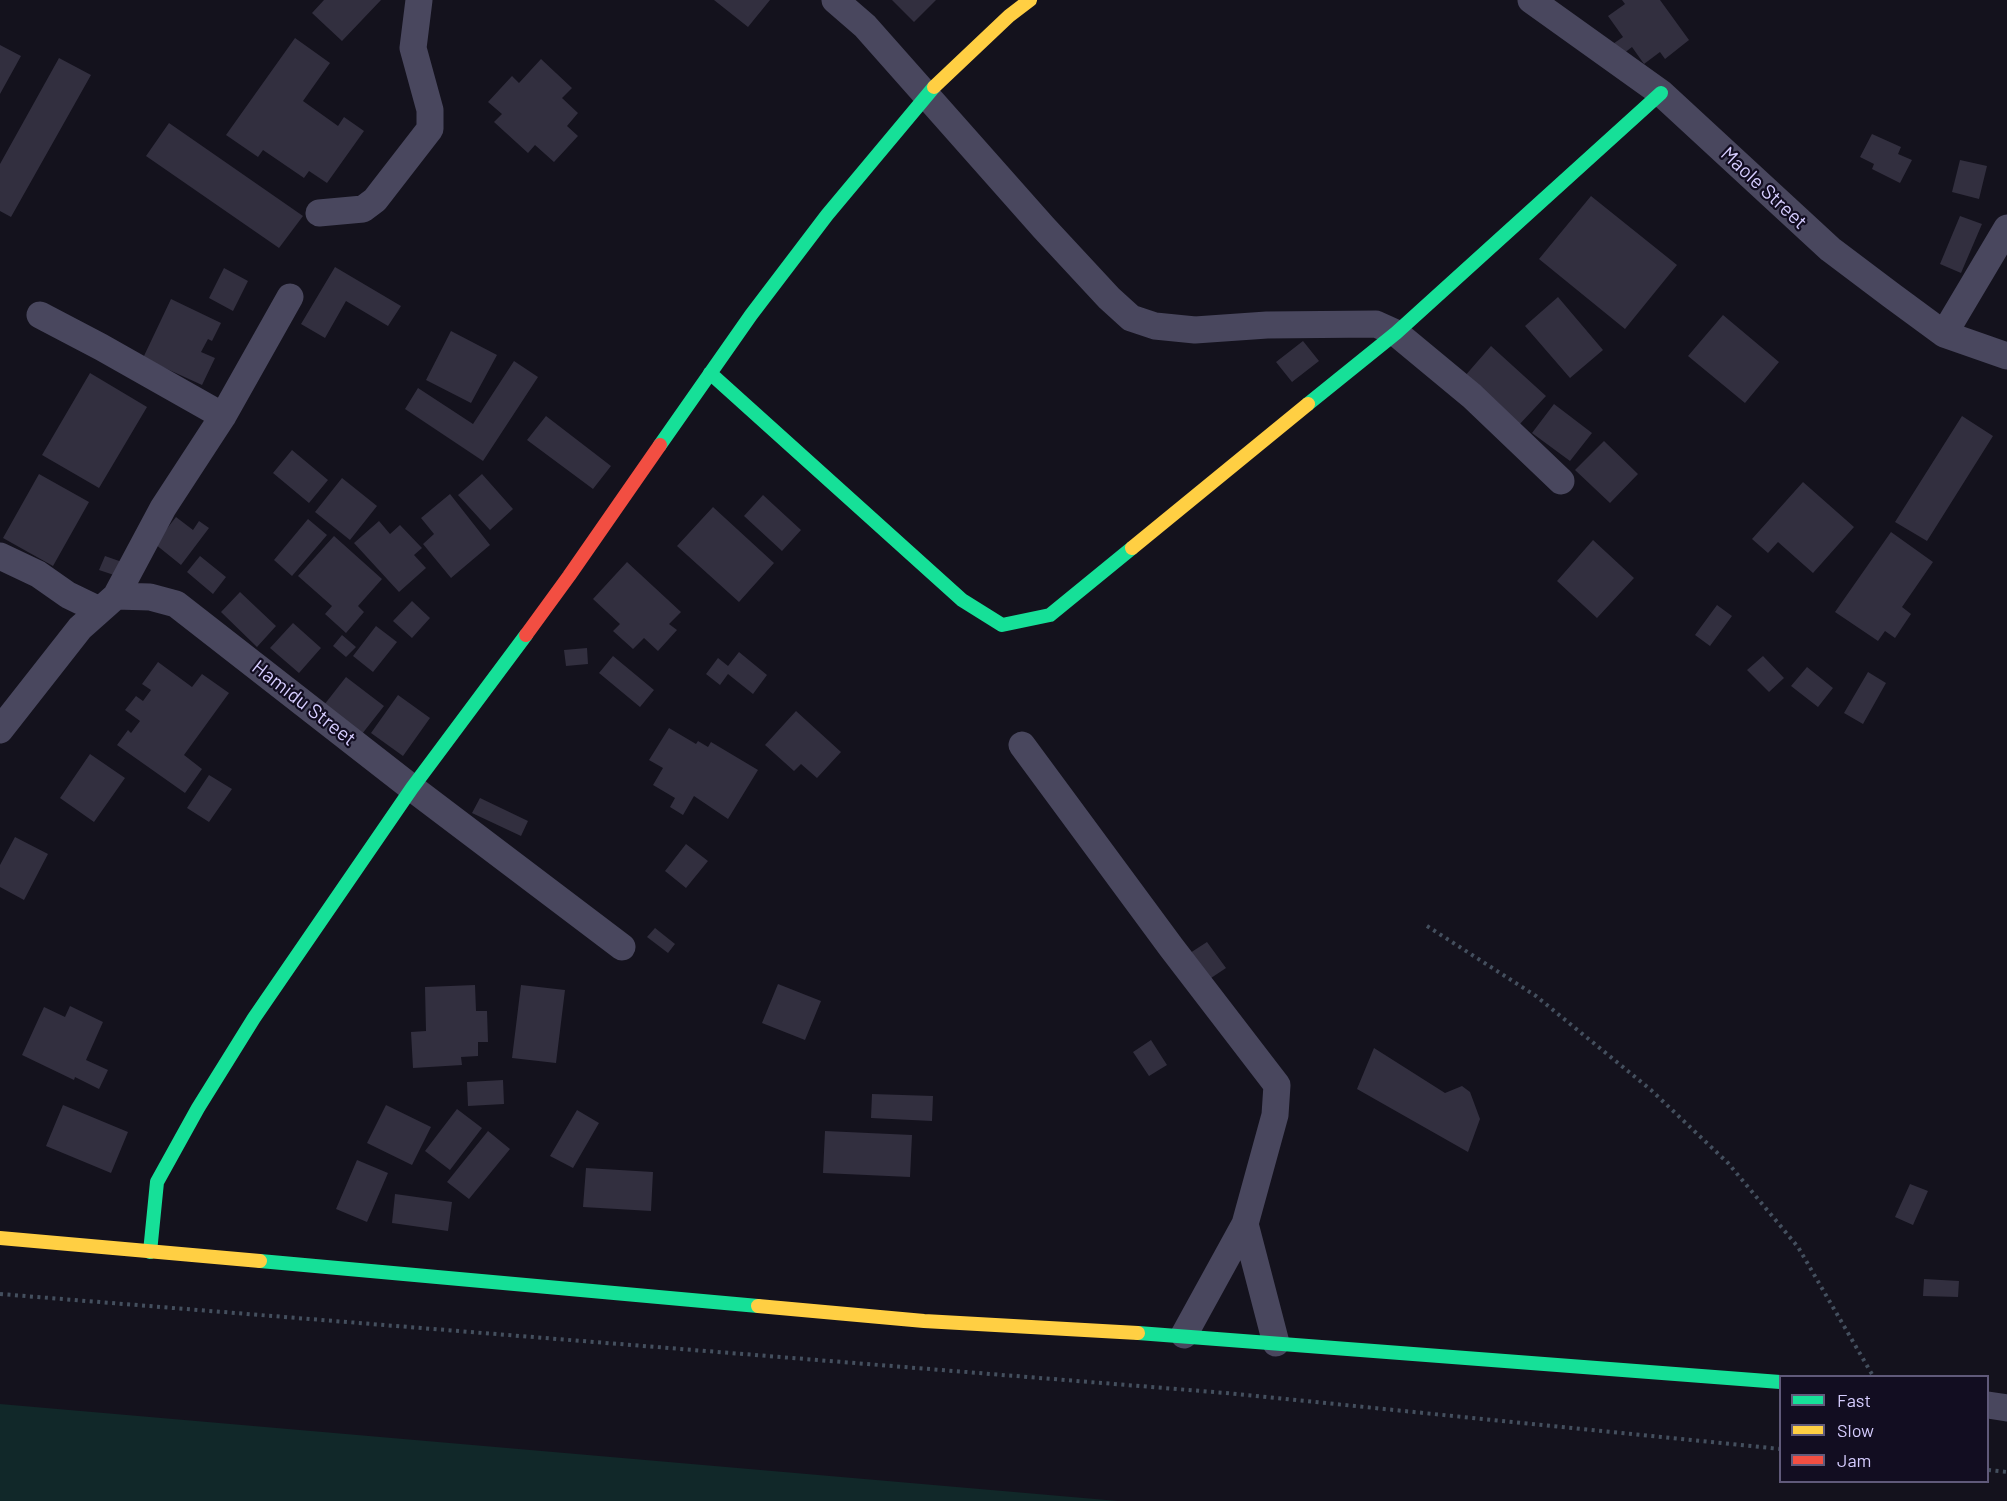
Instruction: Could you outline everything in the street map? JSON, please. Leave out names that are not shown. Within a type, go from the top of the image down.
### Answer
[{"type":"street","points":[[319,213],[363,209],[375,200],[430,129],[430,110],[414,48],[419,0]]},
{"type":"street","points":[[835,0],[865,26],[1044,228],[1109,298],[1131,318],[1155,326],[1195,330],[1267,325],[1376,324],[1396,333],[1472,396],[1561,481]]},
{"type":"street","points":[[150,1252],[157,1182],[198,1108],[260,1008],[412,788],[568,576],[751,315],[826,215],[927,94],[1009,16],[1030,0]]},
{"type":"street","name":"Maole Street","points":[[1531,0],[1661,93],[1830,249],[1944,334],[2007,356]]},
{"type":"street","points":[[710,373],[962,600],[1002,625],[1050,615],[1396,333],[1661,93]]},
{"type":"street","points":[[1944,334],[2007,228]]},
{"type":"street","points":[[0,730],[80,628],[108,603],[163,508],[223,416],[290,297]]},
{"type":"street","points":[[40,315],[223,416]]},
{"type":"street","points":[[0,556],[38,574],[68,595],[108,603]]},
{"type":"street","name":"Hamidu Street","points":[[108,603],[150,597],[176,604],[412,788],[622,947]]},
{"type":"street","points":[[1022,745],[1171,947],[1277,1085],[1275,1115],[1245,1224],[1184,1335]]},
{"type":"street","points":[[1245,1224],[1276,1343]]},
{"type":"street","points":[[0,1238],[924,1321],[1184,1335],[1779,1382]]},
{"type":"street","points":[[1989,1406],[2007,1408]]},
{"type":"path","points":[[1427,926],[1536,996],[1651,1090],[1728,1163],[1798,1247],[1872,1375]]},
{"type":"path","points":[[0,1294],[1226,1393],[1779,1449]]},
{"type":"path","points":[[1989,1470],[2007,1472]]},
{"type":"green space","points":[[0,1404],[1118,1501],[0,1501]]},
{"type":"building","points":[[324,0],[381,0],[342,41],[312,13]]},
{"type":"building","points":[[714,0],[770,0],[748,27]]},
{"type":"building","points":[[892,0],[936,0],[914,22]]},
{"type":"building","points":[[1622,0],[1660,0],[1689,40],[1665,59],[1660,52],[1644,64],[1632,47],[1619,57],[1610,46],[1623,37],[1608,16],[1625,4]]},
{"type":"building","points":[[295,38],[330,63],[303,101],[338,126],[344,117],[364,131],[327,183],[309,171],[304,178],[263,150],[258,157],[226,135]]},
{"type":"building","points":[[0,45],[21,56],[0,94]]},
{"type":"building","points":[[59,58],[91,75],[11,217],[0,211],[0,164]]},
{"type":"building","points":[[541,59],[572,88],[562,98],[578,113],[567,126],[578,136],[554,162],[535,145],[528,153],[494,122],[502,114],[488,102],[512,76],[519,83]]},
{"type":"building","points":[[169,123],[303,216],[279,248],[146,156]]},
{"type":"building","points":[[1872,134],[1901,147],[1898,154],[1912,160],[1900,183],[1872,169],[1874,164],[1860,157]]},
{"type":"building","points":[[1960,160],[1987,166],[1979,199],[1952,192]]},
{"type":"building","points":[[1591,196],[1677,265],[1625,329],[1539,259]]},
{"type":"building","points":[[1960,216],[1982,224],[1961,273],[1940,264]]},
{"type":"building","points":[[335,267],[401,306],[388,326],[346,301],[325,338],[301,324]]},
{"type":"building","points":[[224,268],[248,281],[233,311],[209,298]]},
{"type":"building","points":[[1558,297],[1603,350],[1570,378],[1525,326]]},
{"type":"building","points":[[171,299],[221,323],[212,341],[208,339],[201,352],[215,358],[202,385],[143,358]]},
{"type":"building","points":[[1723,315],[1779,362],[1745,403],[1688,356]]},
{"type":"building","points":[[451,331],[497,355],[471,403],[426,380]]},
{"type":"building","points":[[1303,341],[1319,361],[1292,382],[1276,362]]},
{"type":"building","points":[[1491,346],[1546,396],[1518,426],[1464,377]]},
{"type":"building","points":[[514,361],[538,377],[483,461],[405,409],[418,388],[473,424]]},
{"type":"building","points":[[90,373],[147,407],[99,488],[42,455]]},
{"type":"building","points":[[1554,404],[1592,433],[1570,461],[1532,433]]},
{"type":"building","points":[[546,416],[611,466],[593,489],[527,440]]},
{"type":"building","points":[[1962,416],[1993,436],[1927,541],[1895,522]]},
{"type":"building","points":[[1604,441],[1638,474],[1610,503],[1575,470]]},
{"type":"building","points":[[292,450],[328,480],[309,503],[273,473]]},
{"type":"building","points":[[39,474],[89,502],[53,566],[3,538]]},
{"type":"building","points":[[482,474],[513,509],[490,530],[458,495]]},
{"type":"building","points":[[342,478],[377,506],[350,540],[315,512]]},
{"type":"building","points":[[1803,482],[1854,527],[1813,573],[1778,542],[1768,553],[1752,539]]},
{"type":"building","points":[[450,494],[490,545],[451,578],[423,544],[434,534],[421,518]]},
{"type":"building","points":[[763,495],[801,530],[782,551],[744,516]]},
{"type":"building","points":[[713,507],[774,563],[739,602],[677,546]]},
{"type":"building","points":[[176,517],[193,530],[199,521],[209,528],[181,565],[155,544]]},
{"type":"building","points":[[308,519],[327,535],[292,576],[274,560]]},
{"type":"building","points":[[379,521],[390,534],[400,525],[422,548],[414,555],[426,568],[399,592],[354,543]]},
{"type":"building","points":[[1891,532],[1933,562],[1902,607],[1911,614],[1895,638],[1885,631],[1878,641],[1835,612]]},
{"type":"building","points":[[334,536],[382,579],[358,606],[364,612],[346,633],[325,614],[332,606],[298,576]]},
{"type":"building","points":[[1593,540],[1634,578],[1597,618],[1557,581]]},
{"type":"building","points":[[105,556],[122,562],[117,576],[99,570]]},
{"type":"building","points":[[200,556],[226,577],[213,594],[187,572]]},
{"type":"building","points":[[627,562],[681,612],[669,624],[677,630],[658,651],[644,638],[633,649],[613,631],[620,624],[593,599]]},
{"type":"building","points":[[240,592],[276,626],[257,647],[221,612]]},
{"type":"building","points":[[412,601],[430,618],[412,638],[393,621]]},
{"type":"building","points":[[1717,605],[1732,616],[1710,646],[1695,635]]},
{"type":"building","points":[[293,623],[321,648],[299,673],[270,648]]},
{"type":"building","points":[[376,626],[397,642],[373,672],[353,656]]},
{"type":"building","points":[[342,635],[356,647],[346,657],[333,646]]},
{"type":"building","points":[[587,648],[588,664],[566,666],[564,650]]},
{"type":"building","points":[[739,652],[767,675],[753,694],[728,674],[720,685],[706,674],[718,658],[728,666]]},
{"type":"building","points":[[613,656],[654,690],[640,707],[599,673]]},
{"type":"building","points":[[1763,656],[1784,678],[1769,692],[1747,670]]},
{"type":"building","points":[[158,662],[192,687],[202,674],[229,693],[184,755],[202,769],[185,793],[117,745],[128,730],[131,733],[140,721],[125,710],[136,696],[143,701],[151,690],[142,684]]},
{"type":"building","points":[[1807,667],[1833,688],[1818,707],[1791,686]]},
{"type":"building","points":[[1868,672],[1886,683],[1863,724],[1844,713]]},
{"type":"building","points":[[346,677],[384,706],[362,734],[324,705]]},
{"type":"building","points":[[398,695],[430,718],[403,756],[371,733]]},
{"type":"building","points":[[796,711],[841,752],[817,778],[801,764],[794,771],[765,745]]},
{"type":"building","points":[[669,728],[696,744],[698,741],[708,747],[711,742],[758,770],[728,819],[694,796],[683,815],[670,807],[675,798],[653,785],[663,768],[649,760]]},
{"type":"building","points":[[90,754],[125,778],[94,822],[60,798]]},
{"type":"building","points":[[209,775],[232,789],[209,822],[187,808]]},
{"type":"building","points":[[480,798],[528,821],[521,836],[472,813]]},
{"type":"building","points":[[15,837],[48,854],[24,900],[0,887],[0,865]]},
{"type":"building","points":[[686,844],[708,861],[686,888],[665,871]]},
{"type":"building","points":[[655,928],[675,944],[668,953],[647,937]]},
{"type":"building","points":[[1207,942],[1226,968],[1208,980],[1190,953]]},
{"type":"building","points":[[778,984],[821,1001],[805,1040],[762,1023]]},
{"type":"building","points":[[475,985],[476,1011],[487,1011],[488,1042],[478,1042],[478,1056],[461,1057],[462,1065],[413,1068],[411,1032],[426,1031],[425,987]]},
{"type":"building","points":[[521,985],[565,990],[556,1063],[512,1058]]},
{"type":"building","points":[[70,1006],[103,1022],[86,1060],[108,1070],[99,1089],[75,1077],[74,1080],[22,1055],[44,1007],[65,1017]]},
{"type":"building","points":[[1151,1040],[1167,1065],[1149,1076],[1133,1052]]},
{"type":"building","points":[[1374,1048],[1445,1093],[1462,1086],[1470,1092],[1480,1119],[1468,1152],[1357,1089]]},
{"type":"building","points":[[503,1080],[504,1104],[468,1106],[467,1082]]},
{"type":"building","points":[[872,1094],[933,1096],[932,1121],[871,1118]]},
{"type":"building","points":[[63,1105],[128,1132],[111,1173],[46,1146]]},
{"type":"building","points":[[386,1105],[431,1127],[412,1165],[367,1143]]},
{"type":"building","points":[[457,1109],[482,1128],[450,1170],[425,1151]]},
{"type":"building","points":[[577,1110],[599,1123],[573,1168],[550,1156]]},
{"type":"building","points":[[488,1131],[510,1149],[469,1199],[447,1182]]},
{"type":"building","points":[[825,1131],[912,1135],[910,1177],[823,1173]]},
{"type":"building","points":[[357,1160],[388,1173],[367,1222],[336,1209]]},
{"type":"building","points":[[586,1168],[653,1172],[651,1211],[583,1207]]},
{"type":"building","points":[[1910,1184],[1928,1191],[1913,1225],[1895,1217]]},
{"type":"building","points":[[395,1194],[452,1202],[448,1231],[392,1223]]},
{"type":"building","points":[[1924,1279],[1959,1281],[1958,1297],[1923,1296]]},
{"type":"traffic: fast","points":[[660,445],[751,315],[827,215],[934,87]]},
{"type":"traffic: fast","points":[[1308,404],[1396,333],[1661,93]]},
{"type":"traffic: fast","points":[[710,373],[962,600],[1002,625],[1050,615],[1132,548]]},
{"type":"traffic: fast","points":[[150,1252],[157,1182],[198,1108],[254,1018],[412,788],[526,635]]},
{"type":"traffic: fast","points":[[260,1261],[758,1306]]},
{"type":"traffic: fast","points":[[1138,1333],[1779,1382]]},
{"type":"traffic: slow","points":[[934,87],[1009,16],[1030,0]]},
{"type":"traffic: slow","points":[[1132,548],[1308,404]]},
{"type":"traffic: slow","points":[[0,1238],[260,1261]]},
{"type":"traffic: slow","points":[[758,1306],[924,1321],[1138,1333]]},
{"type":"traffic: jam","points":[[526,635],[660,445]]}]
